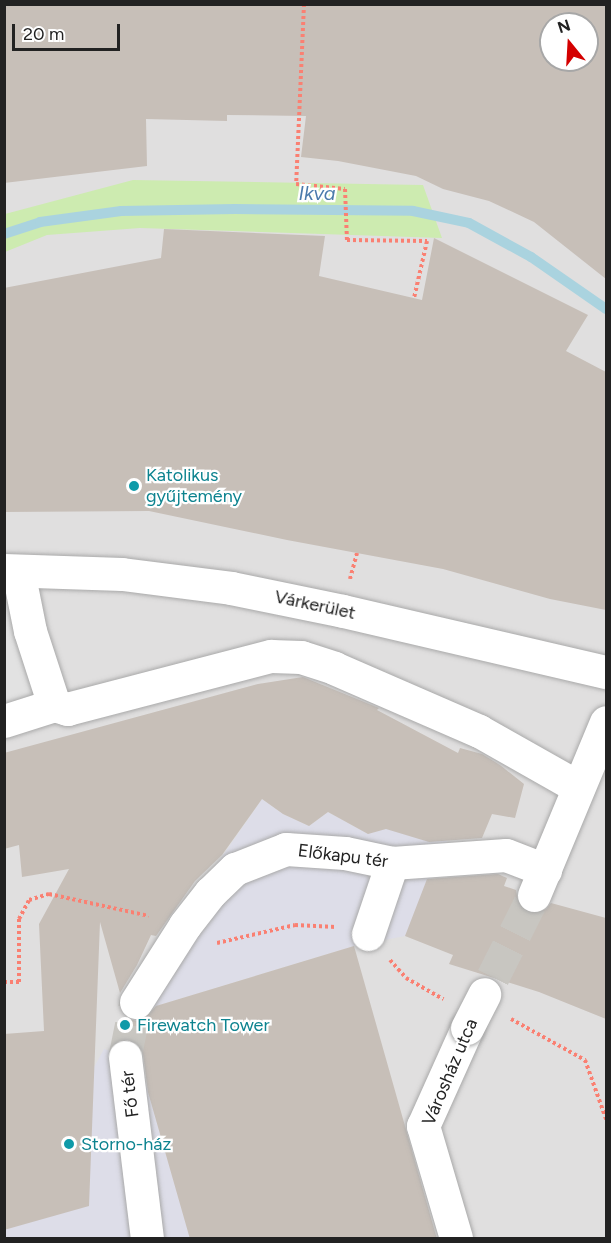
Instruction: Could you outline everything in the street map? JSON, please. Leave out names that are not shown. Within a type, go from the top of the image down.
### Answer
[{"type":"street","name":"Várkerület","points":[[54,705],[11,571],[122,574],[231,588],[343,610],[606,672]]},
{"type":"street","points":[[4,721],[54,705],[67,709],[271,656],[301,657],[334,668],[479,731],[578,787],[599,759],[606,722]]},
{"type":"street","name":"Előkapu tér","points":[[136,1002],[185,925],[210,893],[235,869],[286,849],[345,853],[392,863],[506,855],[540,883],[578,787]]},
{"type":"street","points":[[368,934],[392,863]]},
{"type":"street","name":"Városház utca","points":[[456,1239],[423,1126],[466,1028],[493,996]]},
{"type":"street","name":"Fő tér","points":[[125,1057],[147,1239]]},
{"type":"path","points":[[304,4],[296,184],[345,189],[348,240],[427,241],[414,298]]},
{"type":"path","points":[[4,982],[20,982],[19,919],[29,900],[49,894],[154,918]]},
{"type":"path","points":[[215,943],[295,925],[320,925],[368,934],[384,949],[392,965],[406,978],[426,992],[449,1002]]},
{"type":"path","points":[[493,996],[514,1020],[585,1060],[606,1119]]},
{"type":"shaded area","points":[[5,5],[606,5],[606,1238],[5,1238]]},
{"type":"shaded area","points":[[14,601],[42,698],[4,709],[4,603]]},
{"type":"shaded area","points":[[262,799],[283,814],[309,826],[328,812],[368,834],[381,828],[449,837],[405,936],[354,946],[153,1007],[164,940]]},
{"type":"shaded area","points":[[104,1049],[139,1060],[190,1238],[5,1238],[5,1230]]},
{"type":"green space","points":[[133,180],[423,185],[442,238],[140,228],[47,235],[5,252],[5,214]]},
{"type":"building","points":[[4,4],[606,4],[606,279],[534,222],[489,201],[443,189],[416,176],[338,161],[301,157],[306,116],[227,115],[227,121],[146,119],[147,166],[4,183]]},
{"type":"building","points":[[164,229],[325,236],[319,276],[422,300],[434,238],[588,315],[566,351],[606,372],[606,610],[550,599],[443,569],[149,511],[4,512],[4,288],[161,258]]},
{"type":"building","points":[[303,677],[379,708],[377,710],[458,753],[460,748],[482,754],[500,765],[524,784],[515,818],[492,814],[482,838],[429,842],[386,829],[368,834],[328,812],[309,826],[283,814],[262,799],[222,855],[195,881],[156,936],[151,935],[120,993],[100,922],[89,1206],[4,1230],[4,1034],[44,1031],[39,924],[69,869],[22,877],[19,845],[4,849],[4,753],[258,684]]},
{"type":"building","points":[[498,874],[507,878],[504,886],[516,890],[519,906],[527,912],[537,913],[546,909],[551,903],[606,918],[606,1019],[539,992],[449,964],[453,955],[405,936],[427,879]]},
{"type":"building","points":[[354,946],[437,1239],[190,1239],[148,1092],[143,1054],[134,1041],[127,1018],[136,1021],[144,1019],[156,1006]]},
{"type":"waterway","name":"Ikva","points":[[4,234],[40,222],[121,211],[235,209],[413,211],[469,223],[531,257],[606,309]]},
{"type":"tunnel","points":[[493,977],[534,895]]},
{"type":"tunnel","points":[[125,1057],[136,1002]]},
{"type":"place","name":"Katolikus gyűjtemény","points":[[134,486]]},
{"type":"place","name":"Firewatch Tower","points":[[125,1025]]},
{"type":"place","name":"Storno-ház","points":[[69,1144]]}]
